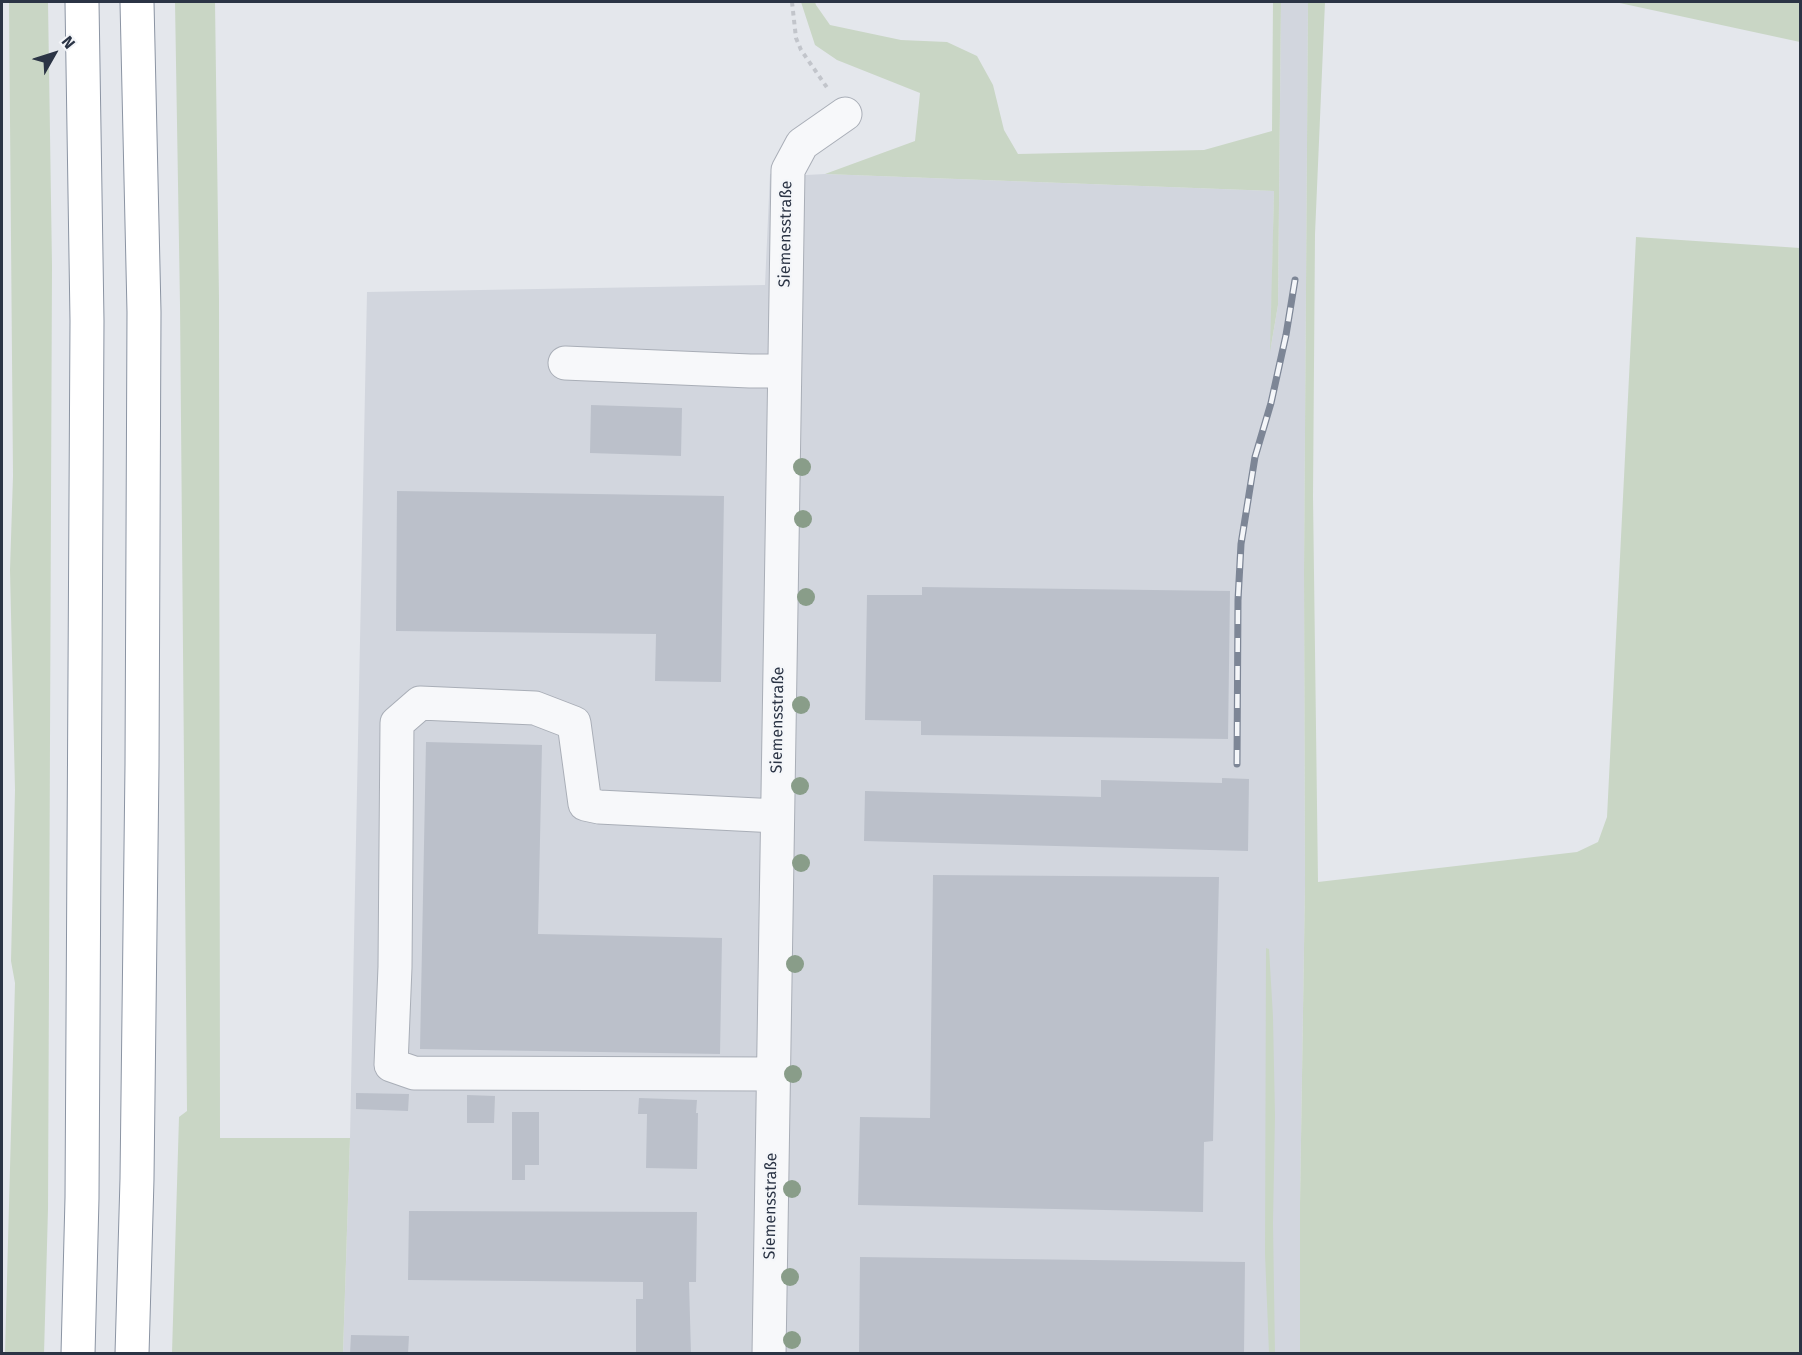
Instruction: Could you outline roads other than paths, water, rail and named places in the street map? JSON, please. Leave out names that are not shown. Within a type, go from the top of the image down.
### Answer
[{"type":"highway","points":[[78,1353],[82,1198],[87,321],[82,2]]},
{"type":"highway","points":[[132,1353],[138,1084],[144,336],[137,2]]},
{"type":"street","name":"Siemensstraße","points":[[769,1353],[788,170],[802,144],[845,114]]},
{"type":"street","points":[[565,363],[783,371]]},
{"type":"street","points":[[773,1074],[414,1073],[391,1065],[395,967],[397,723],[420,703],[535,708],[574,723],[585,804],[599,807],[777,816]]},
{"type":"railway","points":[[1237,764],[1238,600],[1241,544],[1255,457],[1271,403],[1295,280]]}]
